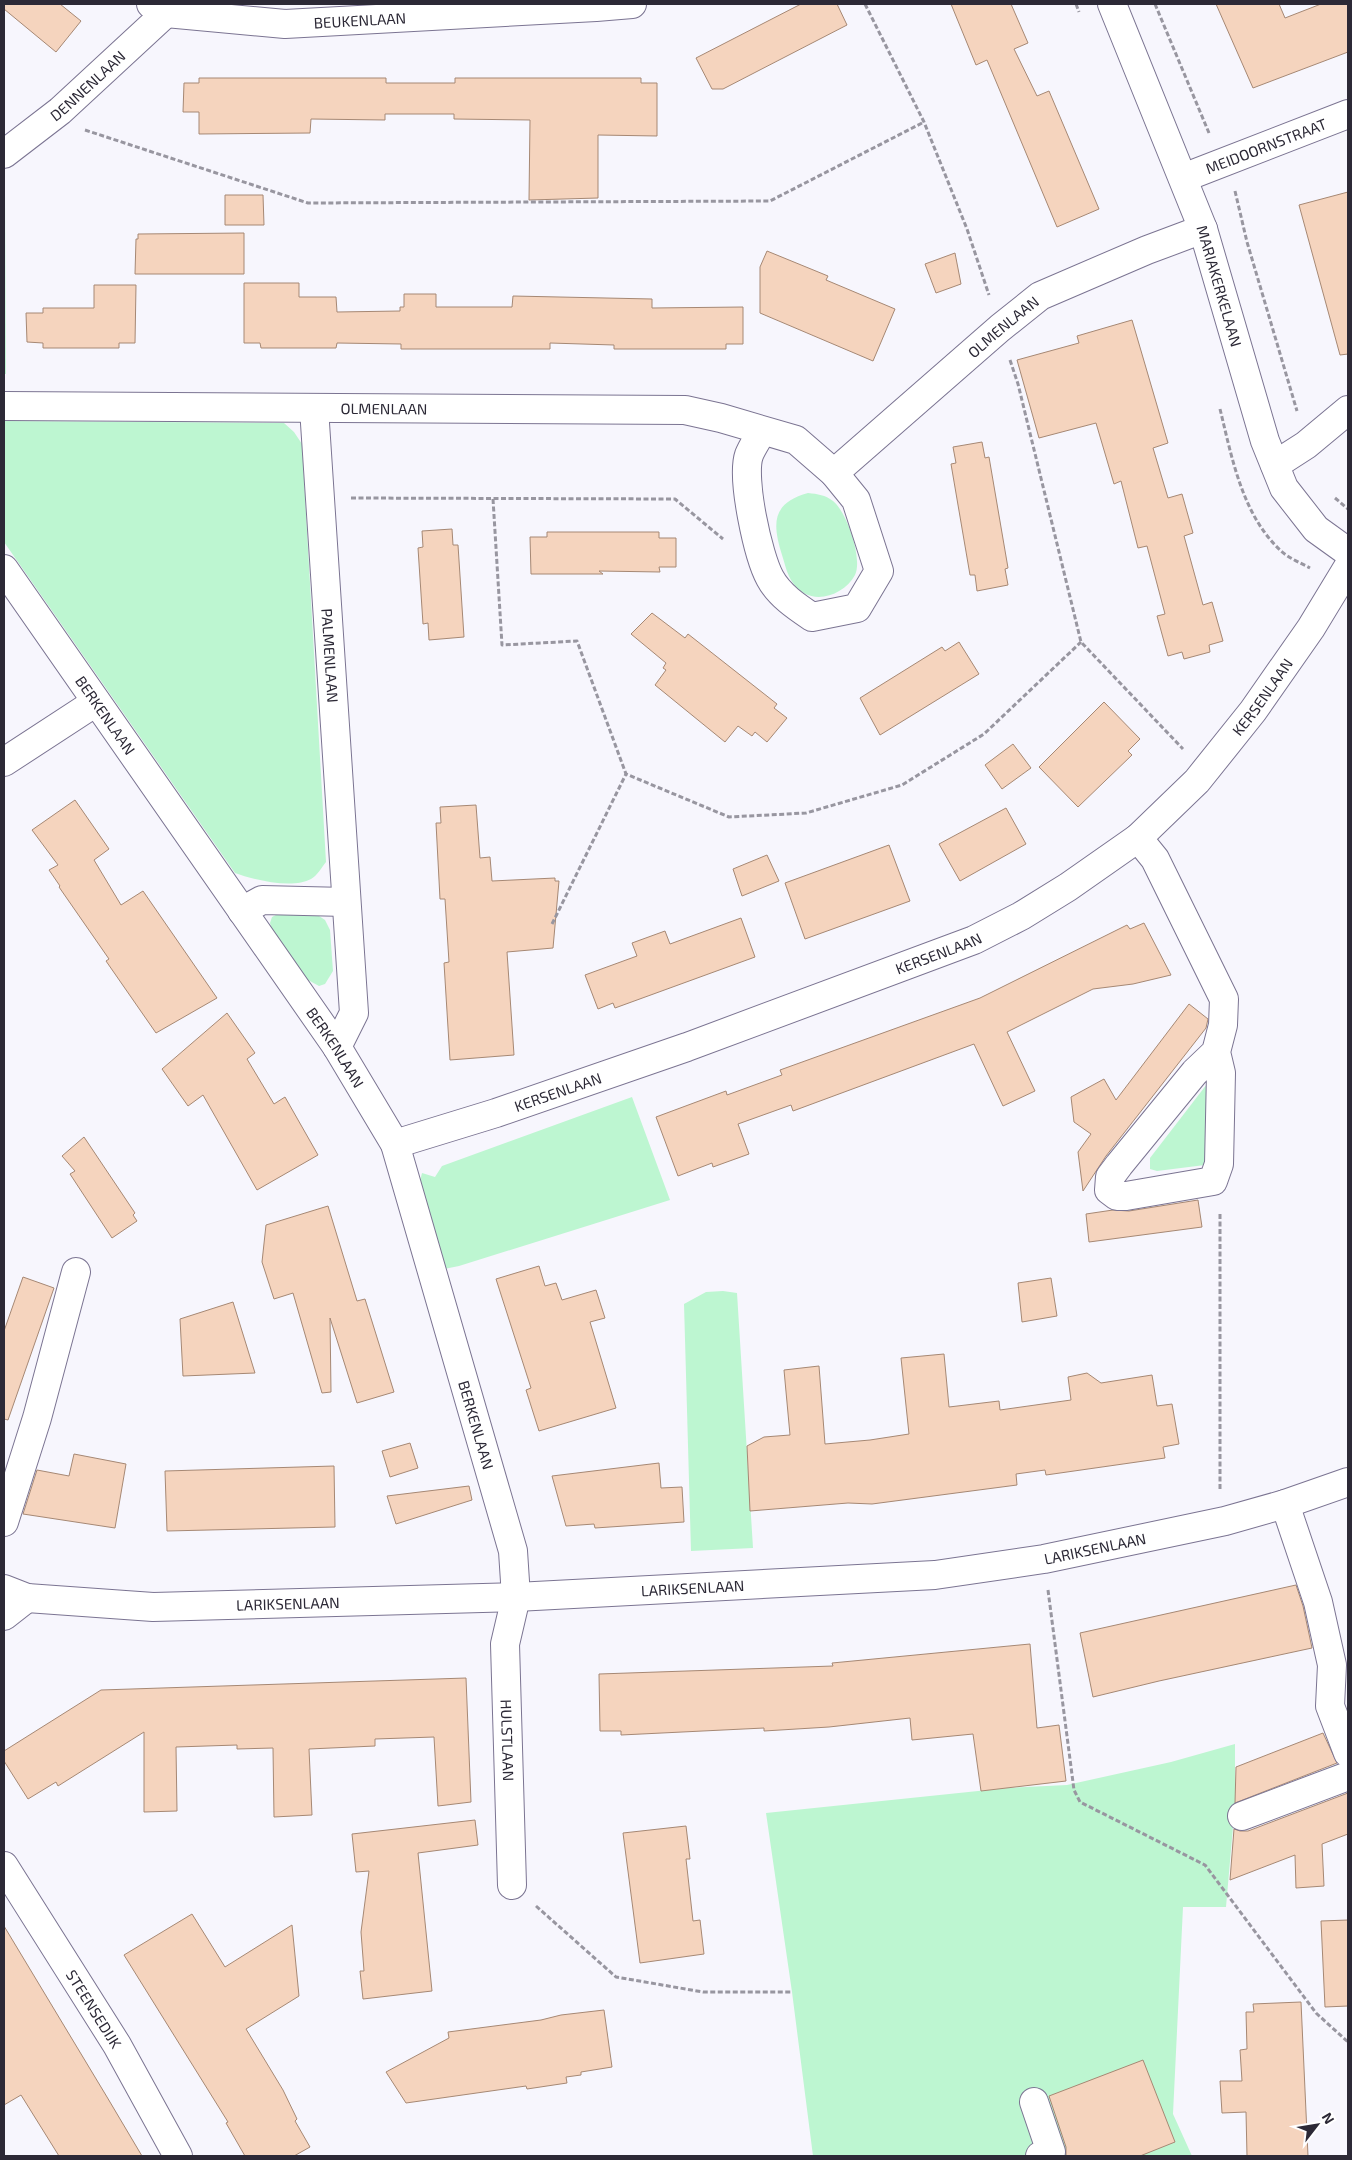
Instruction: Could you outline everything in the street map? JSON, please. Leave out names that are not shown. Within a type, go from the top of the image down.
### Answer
[{"type":"street","name":"BEUKENLAAN","points":[[158,8],[284,24],[596,8],[632,4]]},
{"type":"street","name":"MARIAKERKELAAN","points":[[1112,4],[1203,229],[1265,442],[1284,488],[1316,529],[1348,552]]},
{"type":"street","name":"DENNENLAAN","points":[[4,154],[60,111],[158,8]]},
{"type":"street","name":"MEIDOORNSTRAAT","points":[[1183,178],[1348,114]]},
{"type":"street","name":"OLMENLAAN","points":[[834,473],[1000,328],[1040,296],[1147,250],[1203,229]]},
{"type":"street","name":"OLMENLAAN","points":[[4,406],[685,410],[721,418],[796,440],[834,473],[856,500],[879,572],[857,608],[812,617],[791,603],[770,579],[758,546],[747,478],[748,456],[762,431]]},
{"type":"street","name":"PALMENLAAN","points":[[314,408],[354,1013],[336,1047]]},
{"type":"street","points":[[1275,465],[1306,445],[1348,410]]},
{"type":"street","name":"KERSENLAAN","points":[[396,1144],[496,1113],[686,1047],[974,940],[1021,916],[1068,887],[1138,838],[1204,772],[1253,711],[1311,628],[1348,567]]},
{"type":"street","name":"BERKENLAAN","points":[[4,569],[336,1047],[396,1144],[513,1551],[516,1597]]},
{"type":"street","points":[[4,762],[96,702]]},
{"type":"street","points":[[1138,838],[1154,859],[1224,999],[1223,1025],[1216,1052],[1221,1073],[1219,1164],[1213,1181],[1126,1196],[1117,1196],[1108,1190],[1110,1177],[1195,1072],[1216,1052]]},
{"type":"street","points":[[242,911],[262,900],[346,902]]},
{"type":"street","points":[[4,1522],[37,1418],[76,1272]]},
{"type":"street","name":"LARIKSENLAAN","points":[[4,1616],[16,1594],[153,1607],[516,1597],[935,1575],[1044,1559],[1225,1521],[1285,1504],[1348,1482]]},
{"type":"street","points":[[1285,1504],[1318,1602],[1332,1665],[1330,1706],[1348,1753]]},
{"type":"street","name":"HULSTLAAN","points":[[512,1885],[505,1644],[516,1597]]},
{"type":"street","points":[[1242,1816],[1348,1776]]},
{"type":"street","name":"STEENSEDIJK","points":[[4,1866],[118,2045],[178,2156]]},
{"type":"street","points":[[1034,2102],[1051,2152],[1040,2156]]},
{"type":"path","points":[[864,4],[924,122],[967,229],[1018,384],[1081,642],[1204,772]]},
{"type":"path","points":[[1155,4],[1222,163],[1233,184],[1247,242],[1306,445]]},
{"type":"path","points":[[60,111],[87,132],[308,203],[770,201],[924,122]]},
{"type":"path","points":[[1332,494],[1348,509]]},
{"type":"path","points":[[320,498],[675,499],[739,552],[758,546]]},
{"type":"path","points":[[492,499],[502,645],[577,641],[626,774],[552,924]]},
{"type":"path","points":[[626,774],[729,817],[806,813],[902,785],[984,734],[1081,642]]},
{"type":"path","points":[[1213,1181],[1220,1197],[1220,1496],[1225,1521]]},
{"type":"path","points":[[1044,1559],[1074,1790],[1080,1802],[1205,1866],[1316,2013],[1348,2042]]},
{"type":"path","points":[[512,1885],[616,1977],[702,1992],[792,1992]]},
{"type":"green space","points":[[5,190],[6,374],[4,374]]},
{"type":"green space","points":[[4,421],[284,423],[294,432],[302,444],[326,862],[313,878],[303,882],[284,883],[263,881],[235,873],[4,542]]},
{"type":"green space","points":[[808,493],[827,497],[838,507],[848,525],[857,558],[857,568],[850,583],[834,594],[826,596],[816,597],[808,595],[793,583],[786,569],[777,533],[776,524],[781,509],[787,502]]},
{"type":"green space","points":[[278,914],[319,916],[325,920],[330,930],[333,971],[325,984],[319,986],[308,980],[272,930],[270,923],[272,917]]},
{"type":"green space","points":[[1207,1084],[1210,1158],[1205,1165],[1157,1171],[1150,1169],[1150,1158]]},
{"type":"green space","points":[[632,1097],[670,1200],[459,1266],[444,1269],[419,1185],[422,1173],[435,1177],[442,1166]]},
{"type":"green space","points":[[723,1291],[737,1293],[753,1548],[691,1551],[684,1304],[706,1292]]},
{"type":"green space","points":[[1235,1744],[1235,1804],[1226,1907],[1183,1907],[1173,2114],[1192,2156],[813,2156],[766,1813],[1007,1788],[1067,1785],[1171,1762]]},
{"type":"building","points":[[4,4],[60,4],[81,21],[56,52],[4,9]]},
{"type":"building","points":[[801,4],[837,4],[847,25],[723,89],[712,89],[696,58]]},
{"type":"building","points":[[951,4],[1011,4],[1028,43],[1014,49],[1037,96],[1049,91],[1099,209],[1057,227],[987,60],[976,65]]},
{"type":"building","points":[[1216,4],[1279,4],[1285,18],[1321,4],[1348,4],[1348,52],[1253,88]]},
{"type":"building","points":[[199,78],[386,78],[386,83],[455,83],[455,78],[641,78],[641,83],[657,83],[657,136],[598,135],[598,198],[529,200],[530,120],[454,119],[454,114],[385,114],[385,120],[311,119],[310,133],[199,134],[199,112],[183,112],[184,83],[199,83]]},
{"type":"building","points":[[1348,192],[1348,354],[1340,355],[1299,205]]},
{"type":"building","points":[[225,195],[263,195],[264,225],[225,225]]},
{"type":"building","points":[[244,233],[244,274],[135,274],[136,239],[138,239],[138,234]]},
{"type":"building","points":[[767,251],[828,276],[826,280],[895,309],[873,361],[760,313],[760,267]]},
{"type":"building","points":[[955,253],[961,284],[936,293],[925,264]]},
{"type":"building","points":[[244,283],[299,283],[299,297],[336,297],[337,312],[400,311],[400,307],[404,307],[404,294],[436,294],[436,307],[512,307],[513,296],[652,299],[652,308],[743,307],[743,344],[726,344],[726,349],[614,349],[614,345],[550,343],[550,349],[401,349],[401,344],[337,343],[336,348],[261,348],[260,343],[244,343]]},
{"type":"building","points":[[94,285],[136,285],[135,343],[119,343],[119,348],[43,348],[43,343],[27,342],[26,313],[43,313],[43,308],[94,308]]},
{"type":"building","points":[[1132,320],[1168,443],[1153,448],[1168,498],[1182,494],[1193,533],[1184,536],[1203,605],[1212,602],[1223,641],[1209,645],[1210,652],[1184,659],[1182,652],[1168,656],[1157,616],[1165,614],[1147,546],[1138,548],[1121,481],[1114,484],[1096,423],[1039,438],[1017,360],[1079,343],[1077,336]]},
{"type":"building","points":[[982,442],[985,458],[989,457],[1008,568],[1005,569],[1008,585],[977,591],[975,575],[970,575],[951,464],[956,463],[953,447]]},
{"type":"building","points":[[452,529],[453,545],[458,545],[464,637],[429,640],[428,623],[423,624],[418,548],[423,547],[422,531]]},
{"type":"building","points":[[547,532],[659,532],[659,538],[676,538],[676,567],[659,567],[660,572],[599,571],[603,574],[531,574],[530,537],[547,537]]},
{"type":"building","points":[[652,613],[685,638],[688,634],[777,704],[774,708],[787,718],[767,742],[755,732],[752,736],[738,726],[725,742],[655,685],[666,670],[663,668],[666,663],[631,634]]},
{"type":"building","points":[[959,642],[979,674],[880,735],[860,698],[942,647],[945,651]]},
{"type":"building","points":[[1104,702],[1140,739],[1128,751],[1132,755],[1078,807],[1039,767]]},
{"type":"building","points":[[1013,744],[1031,768],[1002,789],[985,765]]},
{"type":"building","points":[[75,800],[109,849],[94,860],[121,905],[143,891],[217,998],[156,1033],[106,961],[109,959],[59,887],[49,870],[58,865],[32,830]]},
{"type":"building","points":[[476,805],[480,858],[490,857],[492,881],[555,878],[555,881],[559,881],[553,948],[507,952],[514,1055],[450,1060],[444,963],[449,962],[445,899],[440,899],[436,823],[441,823],[440,807]]},
{"type":"building","points":[[1006,808],[1026,844],[960,881],[939,844]]},
{"type":"building","points":[[889,845],[910,901],[805,939],[785,883]]},
{"type":"building","points":[[767,855],[779,881],[742,896],[733,869]]},
{"type":"building","points":[[741,918],[755,957],[615,1008],[613,1003],[598,1009],[585,975],[637,956],[632,943],[665,931],[670,944]]},
{"type":"building","points":[[1144,923],[1171,975],[1133,984],[1093,989],[1007,1032],[1035,1091],[1003,1106],[974,1044],[793,1111],[791,1105],[738,1124],[749,1154],[713,1167],[712,1163],[678,1176],[656,1117],[726,1091],[727,1095],[782,1075],[780,1070],[980,998],[1127,925],[1130,929]]},
{"type":"building","points":[[1189,1004],[1208,1019],[1206,1028],[1106,1156],[1083,1191],[1078,1152],[1091,1134],[1074,1122],[1071,1097],[1104,1079],[1116,1100]]},
{"type":"building","points":[[227,1013],[255,1053],[247,1059],[274,1104],[285,1097],[318,1155],[257,1190],[203,1095],[188,1106],[162,1069]]},
{"type":"building","points":[[84,1137],[135,1213],[133,1215],[137,1221],[112,1238],[70,1174],[75,1171],[62,1156]]},
{"type":"building","points":[[1198,1200],[1202,1227],[1089,1242],[1086,1214],[1113,1210],[1129,1211]]},
{"type":"building","points":[[328,1206],[357,1301],[365,1299],[394,1392],[357,1403],[330,1318],[331,1392],[322,1393],[293,1293],[274,1299],[262,1262],[266,1225]]},
{"type":"building","points":[[539,1266],[545,1286],[556,1283],[562,1300],[596,1290],[605,1318],[590,1322],[616,1408],[539,1431],[526,1390],[531,1388],[496,1279]]},
{"type":"building","points":[[23,1277],[54,1288],[8,1420],[4,1419],[4,1331]]},
{"type":"building","points":[[1051,1278],[1057,1316],[1022,1322],[1018,1283]]},
{"type":"building","points":[[233,1302],[255,1373],[183,1376],[180,1319]]},
{"type":"building","points":[[944,1354],[949,1407],[999,1401],[1000,1410],[1071,1400],[1068,1377],[1087,1373],[1101,1383],[1152,1375],[1157,1406],[1172,1404],[1179,1444],[1163,1447],[1165,1458],[1046,1475],[1045,1470],[1016,1474],[1017,1485],[872,1504],[848,1503],[750,1511],[747,1446],[764,1437],[790,1435],[784,1370],[819,1366],[825,1444],[870,1440],[909,1434],[901,1358]]},
{"type":"building","points":[[410,1443],[418,1468],[390,1477],[382,1451]]},
{"type":"building","points":[[74,1454],[126,1464],[115,1528],[23,1514],[37,1470],[69,1476]]},
{"type":"building","points":[[659,1463],[661,1488],[682,1487],[684,1522],[595,1528],[594,1524],[566,1526],[552,1476]]},
{"type":"building","points":[[334,1466],[335,1527],[167,1531],[165,1471]]},
{"type":"building","points":[[469,1486],[472,1500],[396,1524],[387,1496]]},
{"type":"building","points":[[1296,1585],[1303,1606],[1312,1648],[1093,1697],[1080,1633]]},
{"type":"building","points":[[1030,1644],[1037,1728],[1059,1725],[1066,1781],[981,1791],[973,1734],[912,1740],[910,1718],[829,1727],[764,1731],[764,1728],[621,1735],[621,1731],[600,1731],[599,1674],[833,1666],[832,1663]]},
{"type":"building","points":[[466,1678],[471,1802],[438,1806],[434,1737],[375,1739],[375,1746],[309,1749],[312,1815],[274,1817],[273,1748],[237,1749],[237,1745],[176,1747],[177,1811],[144,1812],[144,1732],[58,1786],[56,1782],[28,1799],[4,1761],[4,1751],[101,1690]]},
{"type":"building","points":[[1323,1733],[1337,1763],[1235,1803],[1236,1767]]},
{"type":"building","points":[[1348,1793],[1348,1834],[1322,1844],[1324,1886],[1296,1888],[1295,1855],[1230,1880],[1234,1829],[1248,1831]]},
{"type":"building","points":[[475,1820],[478,1845],[418,1853],[432,1991],[363,1999],[360,1971],[364,1971],[361,1932],[369,1871],[356,1872],[352,1834]]},
{"type":"building","points":[[686,1826],[690,1859],[686,1859],[693,1921],[700,1920],[704,1954],[640,1963],[623,1833]]},
{"type":"building","points":[[192,1914],[225,1967],[292,1925],[299,1996],[246,2029],[283,2090],[297,2119],[295,2121],[310,2147],[294,2156],[245,2156],[226,2123],[228,2122],[124,1955]]},
{"type":"building","points":[[1348,1920],[1348,2006],[1325,2007],[1321,1921]]},
{"type":"building","points":[[4,1926],[142,2156],[59,2156],[21,2095],[4,2105]]},
{"type":"building","points":[[1301,2002],[1308,2156],[1247,2156],[1246,2112],[1222,2113],[1220,2081],[1242,2081],[1240,2050],[1247,2049],[1246,2012],[1254,2012],[1253,2004]]},
{"type":"building","points":[[604,2010],[612,2067],[581,2072],[581,2075],[566,2077],[567,2083],[527,2089],[526,2086],[406,2103],[386,2072],[449,2038],[448,2032]]},
{"type":"building","points":[[1143,2060],[1175,2142],[1140,2156],[1066,2156],[1066,2147],[1049,2096]]}]
